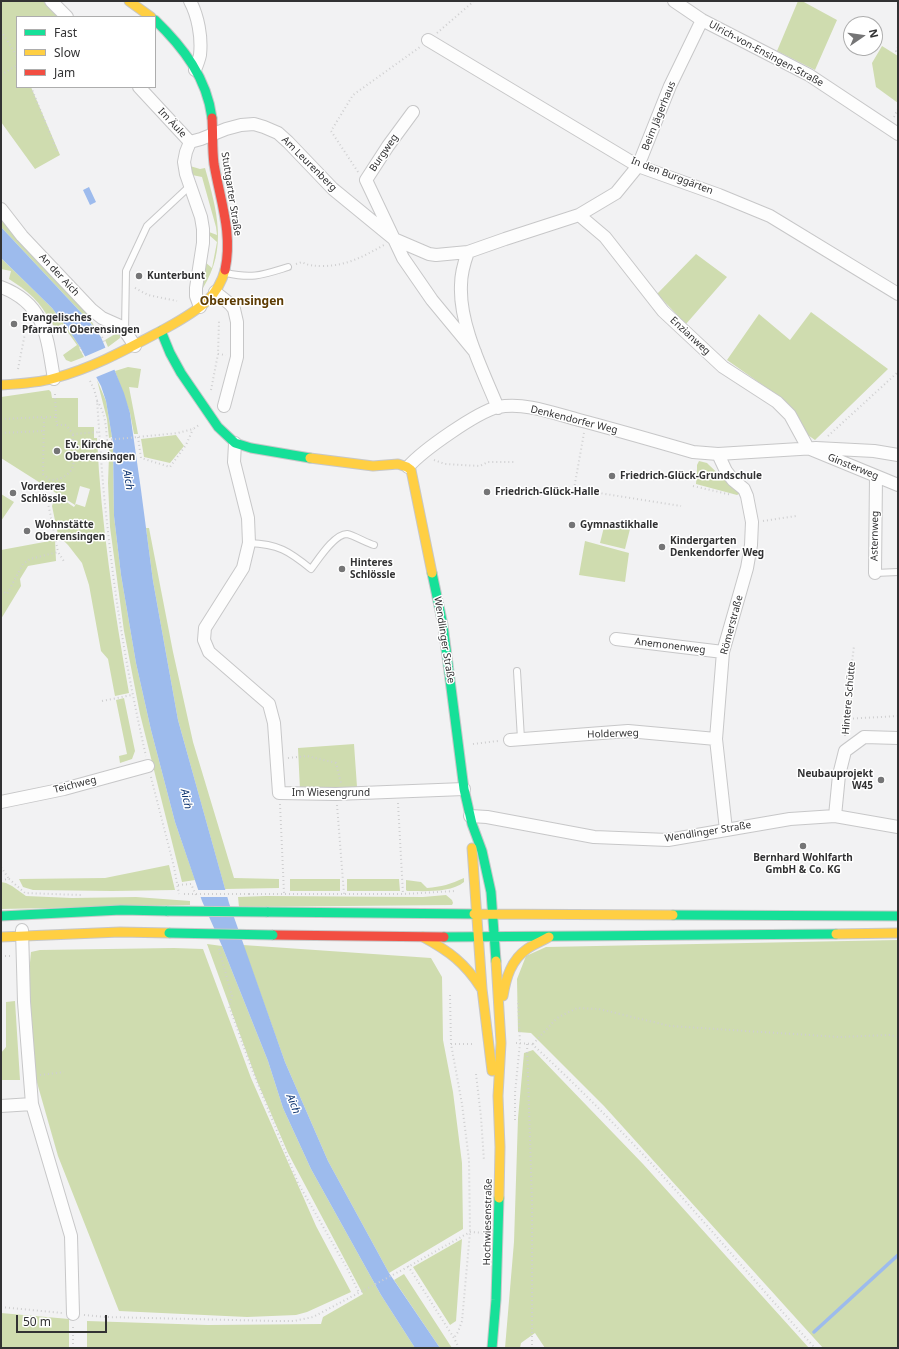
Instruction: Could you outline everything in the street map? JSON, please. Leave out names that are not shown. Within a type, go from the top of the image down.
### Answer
[{"type":"main road","points":[[129,1],[150,16]]},
{"type":"main road","name":"Stuttgarter Straße","points":[[1,385],[31,383],[54,379],[84,370],[135,346],[189,315],[200,307],[215,292],[224,273],[228,253],[228,227],[214,162],[211,112],[195,70],[176,41],[156,21]]},
{"type":"main road","points":[[161,331],[170,353],[192,390],[218,427],[235,443],[251,448],[346,463],[378,466],[399,464],[408,467]]},
{"type":"main road","name":"Wendlinger Straße","points":[[408,467],[413,477],[443,625],[464,789],[471,820],[482,851],[491,892],[495,938]]},
{"type":"main road","name":"Wendlinger Straße","points":[[471,820],[477,914]]},
{"type":"main road","points":[[1,916],[121,910],[167,910],[477,914],[898,916]]},
{"type":"main road","name":"Hochwiesenstraße","points":[[477,914],[482,989],[490,1060],[498,1096]]},
{"type":"main road","points":[[1,937],[120,932],[478,938],[898,933]]},
{"type":"main road","points":[[423,937],[460,959],[472,973],[482,989]]},
{"type":"main road","points":[[500,1020],[508,975],[515,959],[524,950],[549,937]]},
{"type":"main road","name":"Hochwiesenstraße","points":[[492,1348],[499,1234],[500,1147],[498,1096],[501,1043],[495,938]]},
{"type":"street","points":[[51,1],[67,16]]},
{"type":"street","points":[[190,1],[195,9],[200,30],[200,55],[195,70]]},
{"type":"street","name":"Ulrich-von-Ensingen-Straße","points":[[674,1],[702,20],[809,76],[898,134]]},
{"type":"street","name":"Beim Jägerhaus","points":[[468,252],[579,215],[616,193],[638,166],[670,86],[702,20]]},
{"type":"street","name":"In den Burggärten","points":[[428,40],[638,166],[719,194],[770,216],[898,294]]},
{"type":"street","name":"Im Äule","points":[[140,88],[190,142],[212,136]]},
{"type":"street","name":"Burgweg","points":[[394,239],[366,180],[388,146],[413,112]]},
{"type":"street","name":"Am Leurenberg","points":[[212,136],[226,129],[248,125],[264,127],[278,133],[333,189],[394,239],[429,254],[436,255],[468,252],[463,267],[461,284],[462,303],[466,324],[475,352],[498,408]]},
{"type":"street","points":[[190,142],[184,162],[186,174],[201,217],[203,229],[203,243],[196,288],[196,296],[200,307]]},
{"type":"street","name":"An der Aich","points":[[1,210],[22,236],[92,310],[102,318],[120,326],[125,331]]},
{"type":"street","name":"Enzianweg","points":[[579,215],[605,237],[663,311],[723,367],[777,402],[790,415],[812,448]]},
{"type":"street","name":"Am Leurenberg","points":[[394,239],[403,258],[432,300],[475,352]]},
{"type":"street","points":[[1,287],[20,296],[32,308],[42,322],[47,337],[54,379]]},
{"type":"street","points":[[215,292],[234,309],[237,322],[237,357],[224,406]]},
{"type":"street","points":[[125,331],[135,346]]},
{"type":"street","name":"Denkendorfer Weg","points":[[408,467],[427,449],[485,412],[498,408],[517,406],[534,408],[693,452],[718,454],[812,448],[874,451],[898,455]]},
{"type":"street","name":"Im Wiesengrund","points":[[235,443],[234,462],[248,518],[249,543],[243,568],[205,628],[204,640],[208,652],[269,704],[274,723],[279,793],[339,794],[464,789]]},
{"type":"street","name":"Ginsterweg","points":[[812,448],[898,485]]},
{"type":"street","name":"Römerstraße","points":[[718,454],[733,480],[744,489],[747,496],[752,522],[751,545],[747,568],[723,652],[716,739],[726,830]]},
{"type":"street","name":"Asternweg","points":[[875,573],[876,476]]},
{"type":"street","name":"Anemonenweg","points":[[616,639],[723,652]]},
{"type":"street","name":"Holderweg","points":[[516,740],[628,731],[716,739]]},
{"type":"street","name":"Hintere Schütte","points":[[844,751],[864,737],[898,738]]},
{"type":"street","points":[[835,816],[839,775],[844,751]]},
{"type":"street","name":"Teichweg","points":[[1,802],[64,788],[148,766]]},
{"type":"street","name":"Wendlinger Straße","points":[[471,820],[487,817],[594,837],[668,840],[790,819],[835,816],[898,827]]},
{"type":"street","points":[[22,915],[24,1002],[32,1104],[72,1236],[73,1314]]},
{"type":"street","points":[[1,1106],[32,1104]]},
{"type":"lane","points":[[125,331],[126,271],[147,226],[190,185]]},
{"type":"lane","points":[[224,273],[241,277],[257,276],[288,267]]},
{"type":"lane","points":[[249,543],[266,544],[283,549],[311,569],[334,540],[340,536],[347,534],[374,545]]},
{"type":"lane","name":"Asternweg","points":[[875,573],[898,572]]},
{"type":"lane","points":[[516,740],[517,672]]},
{"type":"path","points":[[366,180],[358,172],[331,131],[352,95],[404,59],[474,1]]},
{"type":"path","points":[[1,30],[16,54]]},
{"type":"path","points":[[898,47],[896,51],[898,52]]},
{"type":"path","points":[[1,75],[16,66]]},
{"type":"path","points":[[31,88],[57,151]]},
{"type":"path","points":[[288,267],[302,262],[308,266],[336,266],[363,257],[394,239]]},
{"type":"path","points":[[126,282],[148,295],[177,302]]},
{"type":"path","points":[[17,374],[28,319],[32,308]]},
{"type":"path","points":[[211,390],[218,354],[219,322]]},
{"type":"path","points":[[102,338],[106,346]]},
{"type":"path","points":[[80,348],[84,355]]},
{"type":"path","points":[[812,448],[898,372]]},
{"type":"path","points":[[88,378],[94,389],[97,400],[106,520],[132,695],[148,766],[174,866],[179,894],[172,894]]},
{"type":"path","points":[[44,418],[43,474],[50,480],[59,480],[68,474],[73,466],[73,434],[66,425],[56,425],[54,379]]},
{"type":"path","points":[[97,400],[103,409],[107,440],[108,455],[101,456]]},
{"type":"path","points":[[1,419],[56,417]]},
{"type":"path","points":[[574,489],[586,422]]},
{"type":"path","points":[[107,440],[178,433],[193,429],[186,445],[170,467],[141,458],[138,437]]},
{"type":"path","points":[[1,432],[43,431]]},
{"type":"path","points":[[73,434],[100,432]]},
{"type":"path","points":[[434,461],[445,464],[480,466],[488,462],[514,462]]},
{"type":"path","points":[[693,486],[738,496],[747,496]]},
{"type":"path","points":[[550,492],[574,489],[681,506]]},
{"type":"path","points":[[47,498],[58,552],[66,563]]},
{"type":"path","points":[[752,522],[796,516]]},
{"type":"path","points":[[1,590],[7,594],[23,564],[30,559],[58,552]]},
{"type":"path","name":"Hintere Schütte","points":[[844,751],[845,719],[854,646]]},
{"type":"path","points":[[102,701],[132,695]]},
{"type":"path","points":[[845,719],[898,716]]},
{"type":"path","points":[[458,745],[516,740]]},
{"type":"path","points":[[276,760],[307,756],[336,763],[342,785],[339,794],[344,894]]},
{"type":"path","points":[[398,792],[403,894]]},
{"type":"path","points":[[279,793],[284,893]]},
{"type":"path","points":[[1,867],[9,879],[25,892],[84,895]]},
{"type":"path","points":[[1,880],[9,879]]},
{"type":"path","points":[[178,886],[191,884],[197,898]]},
{"type":"path","points":[[184,894],[403,894],[456,891]]},
{"type":"path","points":[[218,946],[232,996],[229,1006],[251,1067],[298,1183],[348,1270],[359,1293]]},
{"type":"path","points":[[450,995],[451,1044],[462,1104],[469,1160],[470,1232],[462,1321],[454,1338]]},
{"type":"path","points":[[814,1348],[761,1290],[650,1162],[587,1096],[532,1044],[557,1018],[577,1008],[599,1010],[670,1026],[839,1037],[890,1035],[898,1037]]},
{"type":"path","points":[[451,1044],[473,1044],[472,1037]]},
{"type":"path","points":[[527,1044],[532,1203],[532,1345]]},
{"type":"path","points":[[29,1077],[64,1072]]},
{"type":"path","points":[[476,1073],[484,1163]]},
{"type":"path","points":[[1,1307],[106,1317],[256,1321],[294,1320],[314,1317],[470,1232],[486,1233],[486,1227]]},
{"type":"path","points":[[408,1266],[459,1348]]},
{"type":"path","points":[[73,1314],[73,1348]]},
{"type":"green space","points":[[1,1],[43,1],[58,16],[16,16],[16,88],[31,88],[60,155],[35,169],[1,122]]},
{"type":"green space","points":[[798,1],[802,1],[837,20],[815,70],[777,51]]},
{"type":"green space","points":[[883,47],[898,56],[898,103],[876,87],[872,63],[876,56],[883,56]]},
{"type":"green space","points":[[190,166],[200,169],[205,168],[213,199],[218,229],[216,258],[211,273],[203,288],[201,288],[205,262],[212,268],[217,242],[209,235],[209,232],[217,235],[202,177],[192,175]]},
{"type":"green space","points":[[1,218],[87,312],[95,328],[1,227]]},
{"type":"green space","points":[[696,254],[727,277],[686,324],[657,294]]},
{"type":"green space","points":[[1,258],[52,308],[80,347],[79,348],[84,357],[71,362],[66,360],[63,355],[77,345],[62,324],[55,328],[36,300],[9,279],[11,271],[1,269]]},
{"type":"green space","points":[[811,312],[888,369],[815,440],[802,431],[790,408],[774,393],[727,360],[759,314],[790,340]]},
{"type":"green space","points":[[117,330],[120,338],[108,347],[105,340],[115,334]]},
{"type":"green space","points":[[128,367],[141,369],[138,388],[129,387],[138,434],[134,434],[130,413],[115,371]]},
{"type":"green space","points":[[97,380],[106,401],[112,437],[109,438],[107,419]]},
{"type":"green space","points":[[49,390],[52,398],[78,398],[78,427],[94,427],[94,438],[97,438],[109,566],[129,693],[115,696],[108,659],[101,651],[89,585],[82,563],[58,535],[52,506],[56,495],[74,507],[76,504],[85,507],[90,489],[80,486],[75,505],[1,458],[1,397]]},
{"type":"green space","points":[[176,435],[184,446],[170,463],[144,457],[141,439]]},
{"type":"green space","points":[[113,443],[114,516],[121,575],[136,663],[151,730],[175,822],[195,880],[182,882],[140,714],[124,631],[110,527],[108,483],[109,444]]},
{"type":"green space","points":[[699,461],[707,463],[728,483],[740,491],[739,494],[737,495],[696,484],[697,465]]},
{"type":"green space","points":[[1,494],[14,502],[1,521]]},
{"type":"green space","points":[[605,523],[630,529],[625,549],[600,543]]},
{"type":"green space","points":[[146,528],[149,528],[173,652],[193,742],[234,878],[279,879],[279,888],[225,889],[178,720],[153,581]]},
{"type":"green space","points":[[55,540],[56,561],[28,566],[20,579],[21,586],[1,619],[1,550]]},
{"type":"green space","points":[[585,541],[629,553],[625,582],[579,575]]},
{"type":"green space","points":[[124,698],[135,751],[132,759],[120,763],[119,756],[127,754],[116,700]]},
{"type":"green space","points":[[354,744],[357,787],[300,790],[298,748]]},
{"type":"green space","points":[[169,865],[175,890],[33,890],[23,887],[19,879],[105,878]]},
{"type":"green space","points":[[464,878],[464,882],[459,886],[445,890],[406,890],[406,880],[421,882],[427,888],[446,885]]},
{"type":"green space","points":[[290,879],[340,879],[340,891],[290,891]]},
{"type":"green space","points":[[347,879],[399,879],[400,891],[347,891]]},
{"type":"green space","points":[[1,882],[12,886],[26,896],[72,898],[136,897],[190,901],[190,905],[1,909]]},
{"type":"green space","points":[[446,895],[452,900],[452,905],[239,907],[238,897],[423,897]]},
{"type":"green space","points":[[898,940],[898,1348],[823,1348],[604,1106],[531,1033],[518,1032],[517,979],[526,956],[546,947]]},
{"type":"green space","points":[[207,944],[222,946],[268,1061],[283,1108],[311,1169],[381,1295],[415,1348],[87,1348],[87,1321],[208,1325],[321,1324],[323,1317],[363,1294],[288,1153],[257,1081]]},
{"type":"green space","points":[[243,945],[431,958],[442,977],[443,1040],[453,1092],[462,1163],[463,1229],[389,1273],[328,1161],[285,1062]]},
{"type":"green space","points":[[203,949],[251,1078],[316,1226],[351,1292],[307,1312],[296,1315],[247,1317],[119,1311],[58,1156],[32,1065],[29,973],[31,952],[40,950]]},
{"type":"green space","points":[[15,1001],[20,1080],[1,1080],[1,1053],[6,1047],[6,1002]]},
{"type":"green space","points":[[533,1050],[643,1164],[809,1348],[545,1348],[535,1333],[521,1343],[520,1348],[505,1348],[514,1242],[518,1118],[524,1053]]},
{"type":"green space","points":[[462,1239],[456,1321],[450,1325],[413,1267]]},
{"type":"green space","points":[[404,1274],[452,1348],[440,1348],[394,1280]]},
{"type":"green space","points":[[1,1313],[69,1319],[69,1348],[1,1348]]},
{"type":"water","points":[[89,187],[96,202],[90,205],[83,190]]},
{"type":"water","name":"Aich","points":[[1,227],[88,320],[101,337],[124,393],[130,413],[153,581],[178,720],[229,903],[285,1062],[328,1161],[389,1273],[440,1348],[415,1348],[381,1295],[311,1169],[283,1108],[268,1061],[222,946],[202,901],[175,822],[151,730],[136,663],[121,575],[114,516],[113,443],[106,401],[101,386],[80,347],[68,329],[52,308],[1,258]]},
{"type":"pier","points":[[107,347],[116,369],[94,378],[84,357]]},
{"type":"pier","points":[[197,890],[227,890],[229,897],[199,897]]},
{"type":"waterway","points":[[814,1332],[898,1255]]},
{"type":"traffic: fast","points":[[156,21],[175,41],[192,64],[205,90],[212,118]]},
{"type":"traffic: fast","points":[[161,331],[170,353],[181,373],[218,427],[235,443],[251,448],[310,458]]},
{"type":"traffic: fast","points":[[432,573],[443,625],[464,789],[472,824],[482,851],[491,892],[496,961]]},
{"type":"traffic: fast","points":[[1,916],[121,910],[167,911]]},
{"type":"traffic: fast","points":[[167,911],[267,912]]},
{"type":"traffic: fast","points":[[267,912],[474,914]]},
{"type":"traffic: fast","points":[[673,915],[898,916]]},
{"type":"traffic: fast","points":[[169,933],[273,935]]},
{"type":"traffic: fast","points":[[444,937],[836,934]]},
{"type":"traffic: fast","points":[[492,1348],[496,1300],[499,1198]]},
{"type":"traffic: slow","points":[[129,1],[150,16]]},
{"type":"traffic: slow","points":[[1,385],[22,384],[55,378],[110,358],[179,321],[202,306],[216,290],[225,270]]},
{"type":"traffic: slow","points":[[310,458],[373,466],[398,464],[411,470],[432,573]]},
{"type":"traffic: slow","points":[[472,848],[482,989],[492,1071]]},
{"type":"traffic: slow","points":[[474,914],[673,915]]},
{"type":"traffic: slow","points":[[1,937],[120,932],[169,933]]},
{"type":"traffic: slow","points":[[836,934],[898,933]]},
{"type":"traffic: slow","points":[[423,937],[441,947],[456,958],[469,971],[481,988]]},
{"type":"traffic: slow","points":[[503,996],[510,970],[517,958],[521,953],[530,947],[549,937]]},
{"type":"traffic: slow","points":[[496,961],[501,1043],[498,1096],[500,1147],[499,1198]]},
{"type":"traffic: jam","points":[[212,118],[214,164],[227,230],[228,243],[225,270]]},
{"type":"traffic: jam","points":[[273,935],[444,937]]},
{"type":"place","name":"Kunterbunt","points":[[139,276]]},
{"type":"place","name":"Evangelisches Pfarramt Oberensingen","points":[[14,324]]},
{"type":"place","name":"Ev. Kirche Oberensingen","points":[[57,451]]},
{"type":"place","name":"Friedrich-Glück-Grundschule","points":[[612,476]]},
{"type":"place","name":"Friedrich-Glück-Halle","points":[[487,492]]},
{"type":"place","name":"Vorderes Schlössle","points":[[13,493]]},
{"type":"place","name":"Gymnastikhalle","points":[[572,525]]},
{"type":"place","name":"Wohnstätte Oberensingen","points":[[27,531]]},
{"type":"place","name":"Kindergarten Denkendorfer Weg","points":[[662,547]]},
{"type":"place","name":"Hinteres Schlössle","points":[[342,569]]},
{"type":"place","name":"Neubauprojekt W45","points":[[881,780]]},
{"type":"place","name":"Bernhard Wohlfarth GmbH & Co. KG","points":[[803,846]]},
{"type":"district","name":"Oberensingen","points":[[242,302]]}]
